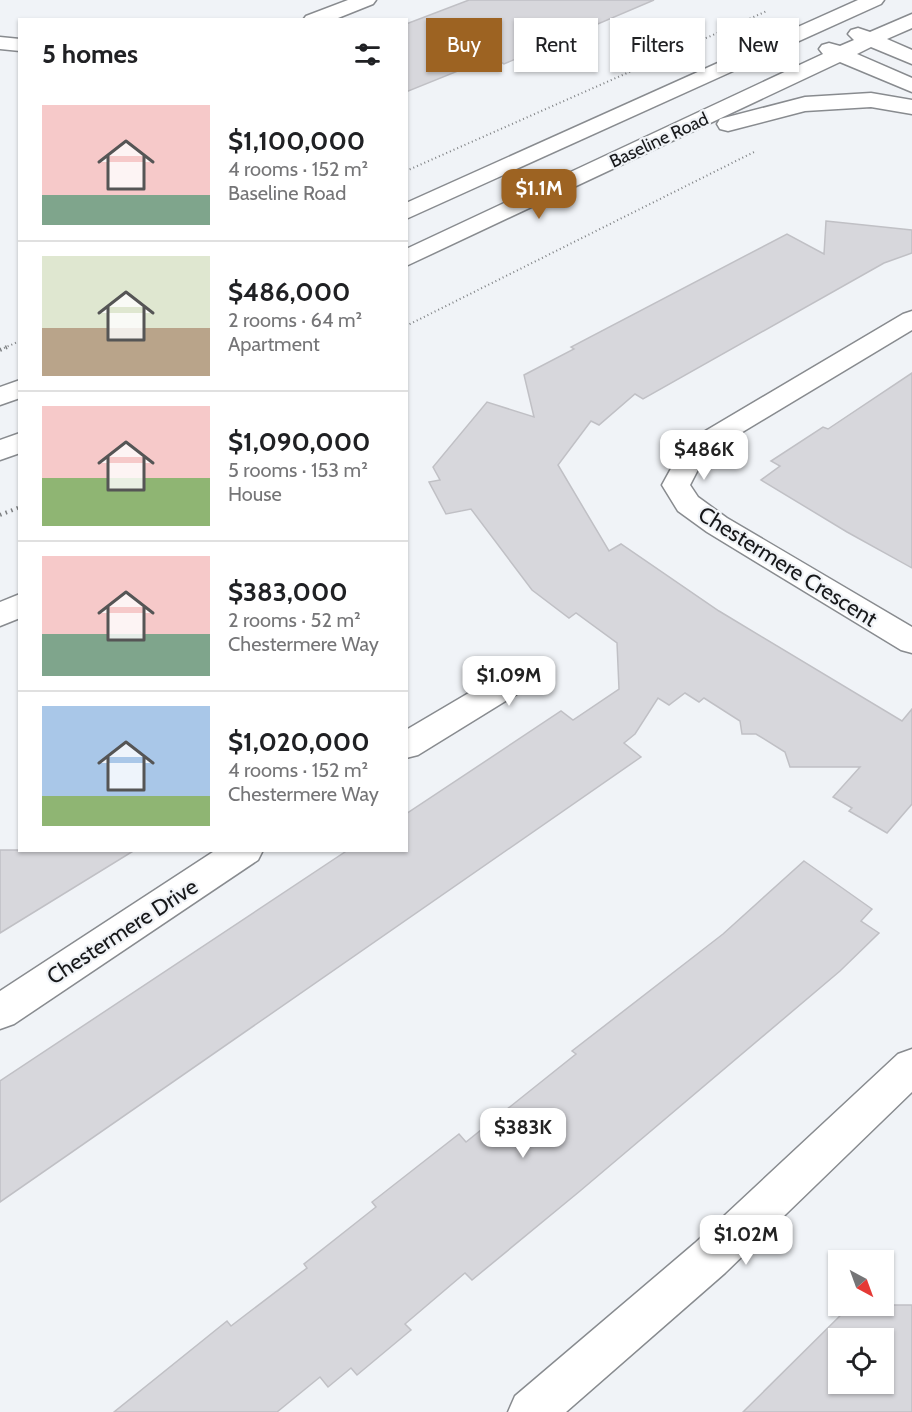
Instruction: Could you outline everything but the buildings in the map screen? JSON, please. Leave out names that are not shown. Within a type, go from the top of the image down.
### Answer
[{"type":"main road","points":[[318,18],[366,0]]},
{"type":"main road","name":"Baseline Road","points":[[799,33],[874,0]]},
{"type":"main road","name":"Baseline Road","points":[[408,258],[912,20]]},
{"type":"main road","points":[[829,21],[912,58]]},
{"type":"main road","points":[[799,35],[912,86]]},
{"type":"main road","points":[[0,43],[18,45]]},
{"type":"main road","name":"Baseline Road","points":[[408,211],[717,70]]},
{"type":"main road","points":[[654,143],[805,104],[870,100],[912,107]]},
{"type":"main road","name":"Chestermere Crescent","points":[[912,319],[695,449],[675,484],[688,504],[717,525],[912,642]]},
{"type":"main road","points":[[0,397],[18,389]]},
{"type":"main road","points":[[0,451],[18,443]]},
{"type":"main road","points":[[0,615],[18,606]]},
{"type":"main road","points":[[408,745],[517,679]]},
{"type":"main road","name":"Chestermere Drive","points":[[0,1012],[242,852]]},
{"type":"main road","points":[[531,1412],[710,1258],[912,1066]]},
{"type":"path","points":[[408,170],[772,9]]},
{"type":"path","points":[[408,325],[761,149]]},
{"type":"path","points":[[0,350],[18,342]]},
{"type":"path","points":[[0,515],[18,508]]}]
